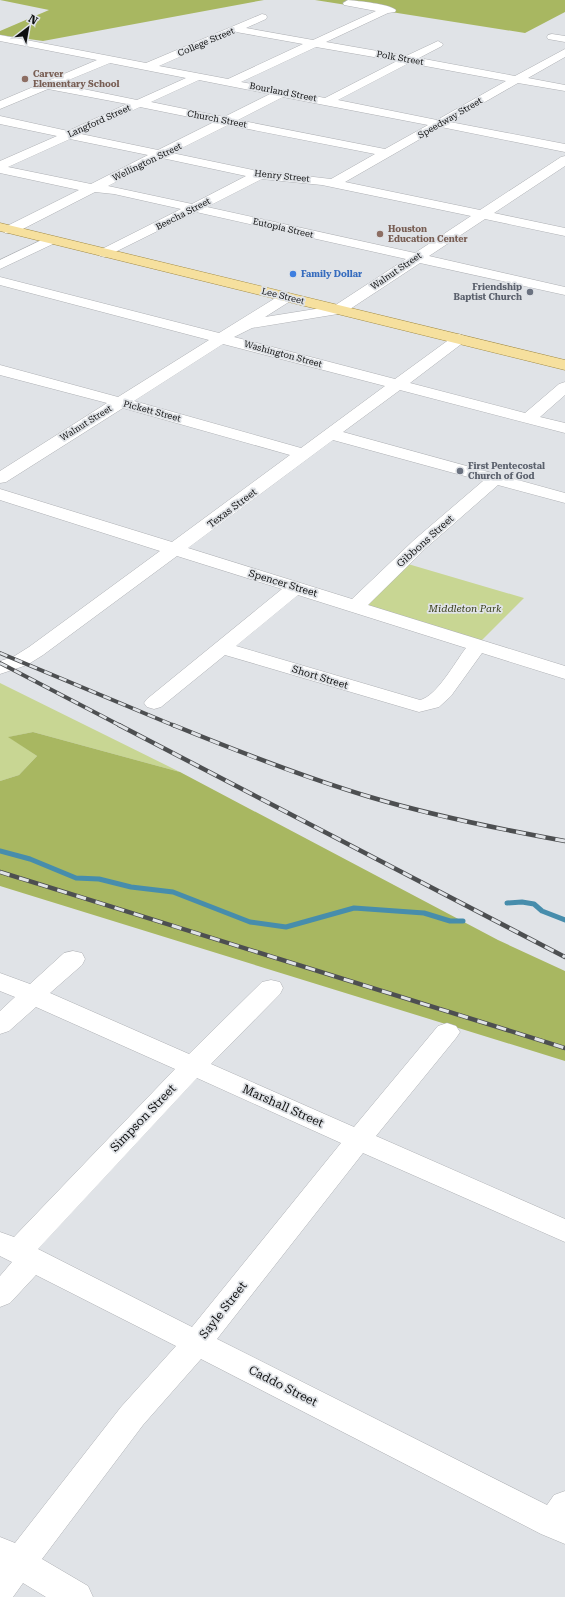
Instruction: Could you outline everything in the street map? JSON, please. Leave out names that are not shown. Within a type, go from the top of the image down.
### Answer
[{"type":"main road","name":"Lee Street","points":[[5,229],[565,365]]},
{"type":"street","points":[[348,3],[402,12]]},
{"type":"street","points":[[231,82],[388,10]]},
{"type":"street","name":"College Street","points":[[149,66],[262,17]]},
{"type":"street","name":"Polk Street","points":[[236,29],[565,88]]},
{"type":"street","points":[[552,37],[565,39]]},
{"type":"street","name":"Bourland Street","points":[[0,38],[565,148]]},
{"type":"street","points":[[328,101],[438,44]]},
{"type":"street","name":"Speedway Street","points":[[334,183],[565,52]]},
{"type":"street","points":[[0,105],[109,59]]},
{"type":"street","name":"Langford Street","points":[[0,167],[198,76]]},
{"type":"street","name":"Church Street","points":[[47,85],[387,153]]},
{"type":"street","name":"Wellington Street","points":[[5,229],[163,154],[283,92]]},
{"type":"street","name":"Henry Street","points":[[0,120],[260,175],[334,183],[565,232]]},
{"type":"street","name":"Walnut Street","points":[[227,335],[248,324],[338,310],[565,160]]},
{"type":"street","name":"Eutopia Street","points":[[0,167],[83,187],[96,187],[114,190],[565,291]]},
{"type":"street","name":"Beecha Street","points":[[105,253],[260,175]]},
{"type":"street","points":[[0,265],[50,240]]},
{"type":"street","name":"Washington Street","points":[[0,280],[227,335],[399,384],[565,428]]},
{"type":"street","name":"Walnut Street","points":[[0,478],[287,297]]},
{"type":"street","name":"Texas Street","points":[[0,668],[20,661],[36,651],[459,339]]},
{"type":"street","name":"Pickett Street","points":[[0,370],[304,454]]},
{"type":"street","points":[[528,419],[565,387]]},
{"type":"street","points":[[331,434],[565,498]]},
{"type":"street","points":[[0,460],[19,466]]},
{"type":"street","name":"Gibbons Street","points":[[356,606],[420,544],[495,479]]},
{"type":"street","name":"Spencer Street","points":[[0,494],[565,673]]},
{"type":"street","points":[[154,703],[296,587]]},
{"type":"street","name":"Short Street","points":[[222,648],[419,706],[432,703],[444,692],[478,645]]},
{"type":"street","points":[[0,1025],[73,959]]},
{"type":"street","name":"Marshall Street","points":[[0,981],[565,1231]]},
{"type":"street","name":"Simpson Street","points":[[0,1295],[17,1251],[193,1066],[271,988]]},
{"type":"street","name":"Sayle Street","points":[[6,1568],[132,1416],[197,1343],[446,1032]]},
{"type":"street","name":"Caddo Street","points":[[17,1251],[197,1343],[561,1520]]},
{"type":"street","points":[[6,1568],[76,1597]]},
{"type":"green space","points":[[0,0],[264,0],[43,41],[0,35],[0,31],[49,10]]},
{"type":"green space","points":[[315,0],[565,0],[565,12],[525,33]]},
{"type":"green space","name":"Middleton Park","points":[[408,564],[524,598],[481,641],[364,604]]},
{"type":"green space","points":[[0,683],[180,772],[33,732],[9,737],[37,756],[19,775],[0,781]]},
{"type":"green space","points":[[33,732],[180,772],[498,940],[565,971],[565,1061],[0,886],[0,781],[19,775],[37,756],[8,737]]},
{"type":"waterway","points":[[0,851],[30,859],[76,878],[99,879],[131,887],[173,892],[250,922],[286,927],[354,908],[424,913],[450,921],[463,921]]},
{"type":"waterway","points":[[507,903],[522,902],[534,904],[542,911],[565,920]]},
{"type":"railway","points":[[0,653],[175,726]]},
{"type":"railway","points":[[0,663],[121,726]]},
{"type":"railway","points":[[119,725],[565,957]]},
{"type":"railway","points":[[173,725],[270,763],[370,797],[467,822],[565,841]]},
{"type":"railway","points":[[0,872],[565,1048]]},
{"type":"place","name":"Carver Elementary School","points":[[25,79]]},
{"type":"place","name":"Houston Education Center","points":[[380,234]]},
{"type":"place","name":"Family Dollar","points":[[293,274]]},
{"type":"place","name":"Friendship Baptist Church","points":[[530,292]]},
{"type":"place","name":"First Pentecostal Church of God","points":[[460,471]]}]
